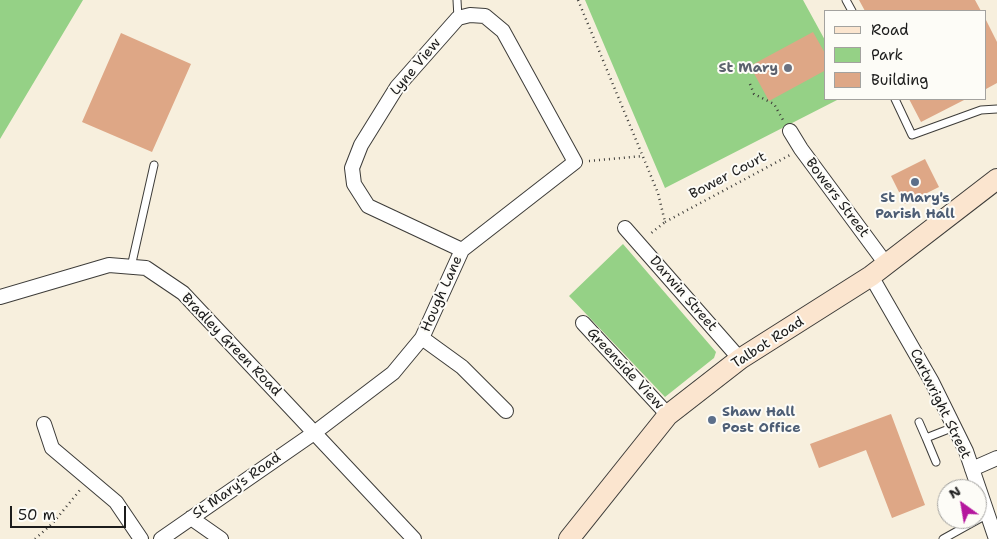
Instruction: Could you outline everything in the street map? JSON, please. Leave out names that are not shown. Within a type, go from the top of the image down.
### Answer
[{"type":"street","points":[[458,18],[470,15],[485,16],[503,31],[575,162]]},
{"type":"street","name":"Lyne View","points":[[458,18],[397,87],[360,145],[352,168],[354,184],[368,206],[462,250]]},
{"type":"street","name":"Bowers Street","points":[[790,131],[879,270]]},
{"type":"street","name":"Hough Lane","points":[[314,432],[393,373],[422,338],[462,250],[575,162]]},
{"type":"street","name":"Talbot Road","points":[[569,539],[668,414],[740,360],[879,270],[997,179]]},
{"type":"street","name":"Darwin Street","points":[[625,228],[740,360]]},
{"type":"street","name":"Bradley Green Road","points":[[0,297],[109,266],[146,268],[183,293],[414,539]]},
{"type":"street","name":"Cartwright Street","points":[[879,270],[954,427],[972,469],[996,539]]},
{"type":"street","name":"Greenside View","points":[[583,323],[668,414]]},
{"type":"street","points":[[422,338],[462,367],[506,411]]},
{"type":"street","points":[[44,424],[52,448],[116,502],[141,539]]},
{"type":"street","name":"St Mary's Road","points":[[161,539],[314,432]]},
{"type":"street","points":[[972,469],[997,458]]},
{"type":"street","points":[[191,518],[221,539]]},
{"type":"lane","points":[[457,0],[458,18]]},
{"type":"lane","points":[[895,100],[912,135],[981,110],[997,109]]},
{"type":"lane","points":[[131,267],[154,165]]},
{"type":"lane","points":[[920,422],[936,462]]},
{"type":"lane","points":[[926,438],[954,427]]},
{"type":"lane","points":[[943,539],[988,514]]},
{"type":"path","points":[[578,0],[658,193],[665,222]]},
{"type":"path","points":[[750,84],[754,94],[774,104],[790,131]]},
{"type":"path","name":"Bower Court","points":[[640,245],[665,222],[800,149]]},
{"type":"path","points":[[575,162],[643,156]]},
{"type":"path","points":[[35,539],[53,523],[89,479]]},
{"type":"green space","points":[[0,0],[83,0],[0,139]]},
{"type":"green space","points":[[585,0],[803,0],[824,38],[824,100],[837,100],[665,188]]},
{"type":"green space","points":[[623,244],[716,352],[714,358],[665,397],[569,296]]},
{"type":"building","points":[[859,0],[975,0],[980,10],[864,10]]},
{"type":"building","points":[[987,22],[997,42],[997,83],[987,88]]},
{"type":"building","name":"St Mary","points":[[813,32],[824,51],[824,71],[769,101],[750,66]]},
{"type":"building","points":[[121,33],[191,64],[152,152],[82,122]]},
{"type":"building","points":[[910,100],[964,100],[921,122]]},
{"type":"building","name":"St Mary's Parish Hall","points":[[925,159],[939,187],[905,204],[891,176]]},
{"type":"building","points":[[891,414],[925,505],[892,518],[866,450],[819,468],[810,444]]},
{"type":"place","name":"St Mary","points":[[788,68]]},
{"type":"place","name":"St Mary's Parish Hall","points":[[915,182]]},
{"type":"place","name":"Shaw Hall Post Office","points":[[712,420]]}]
